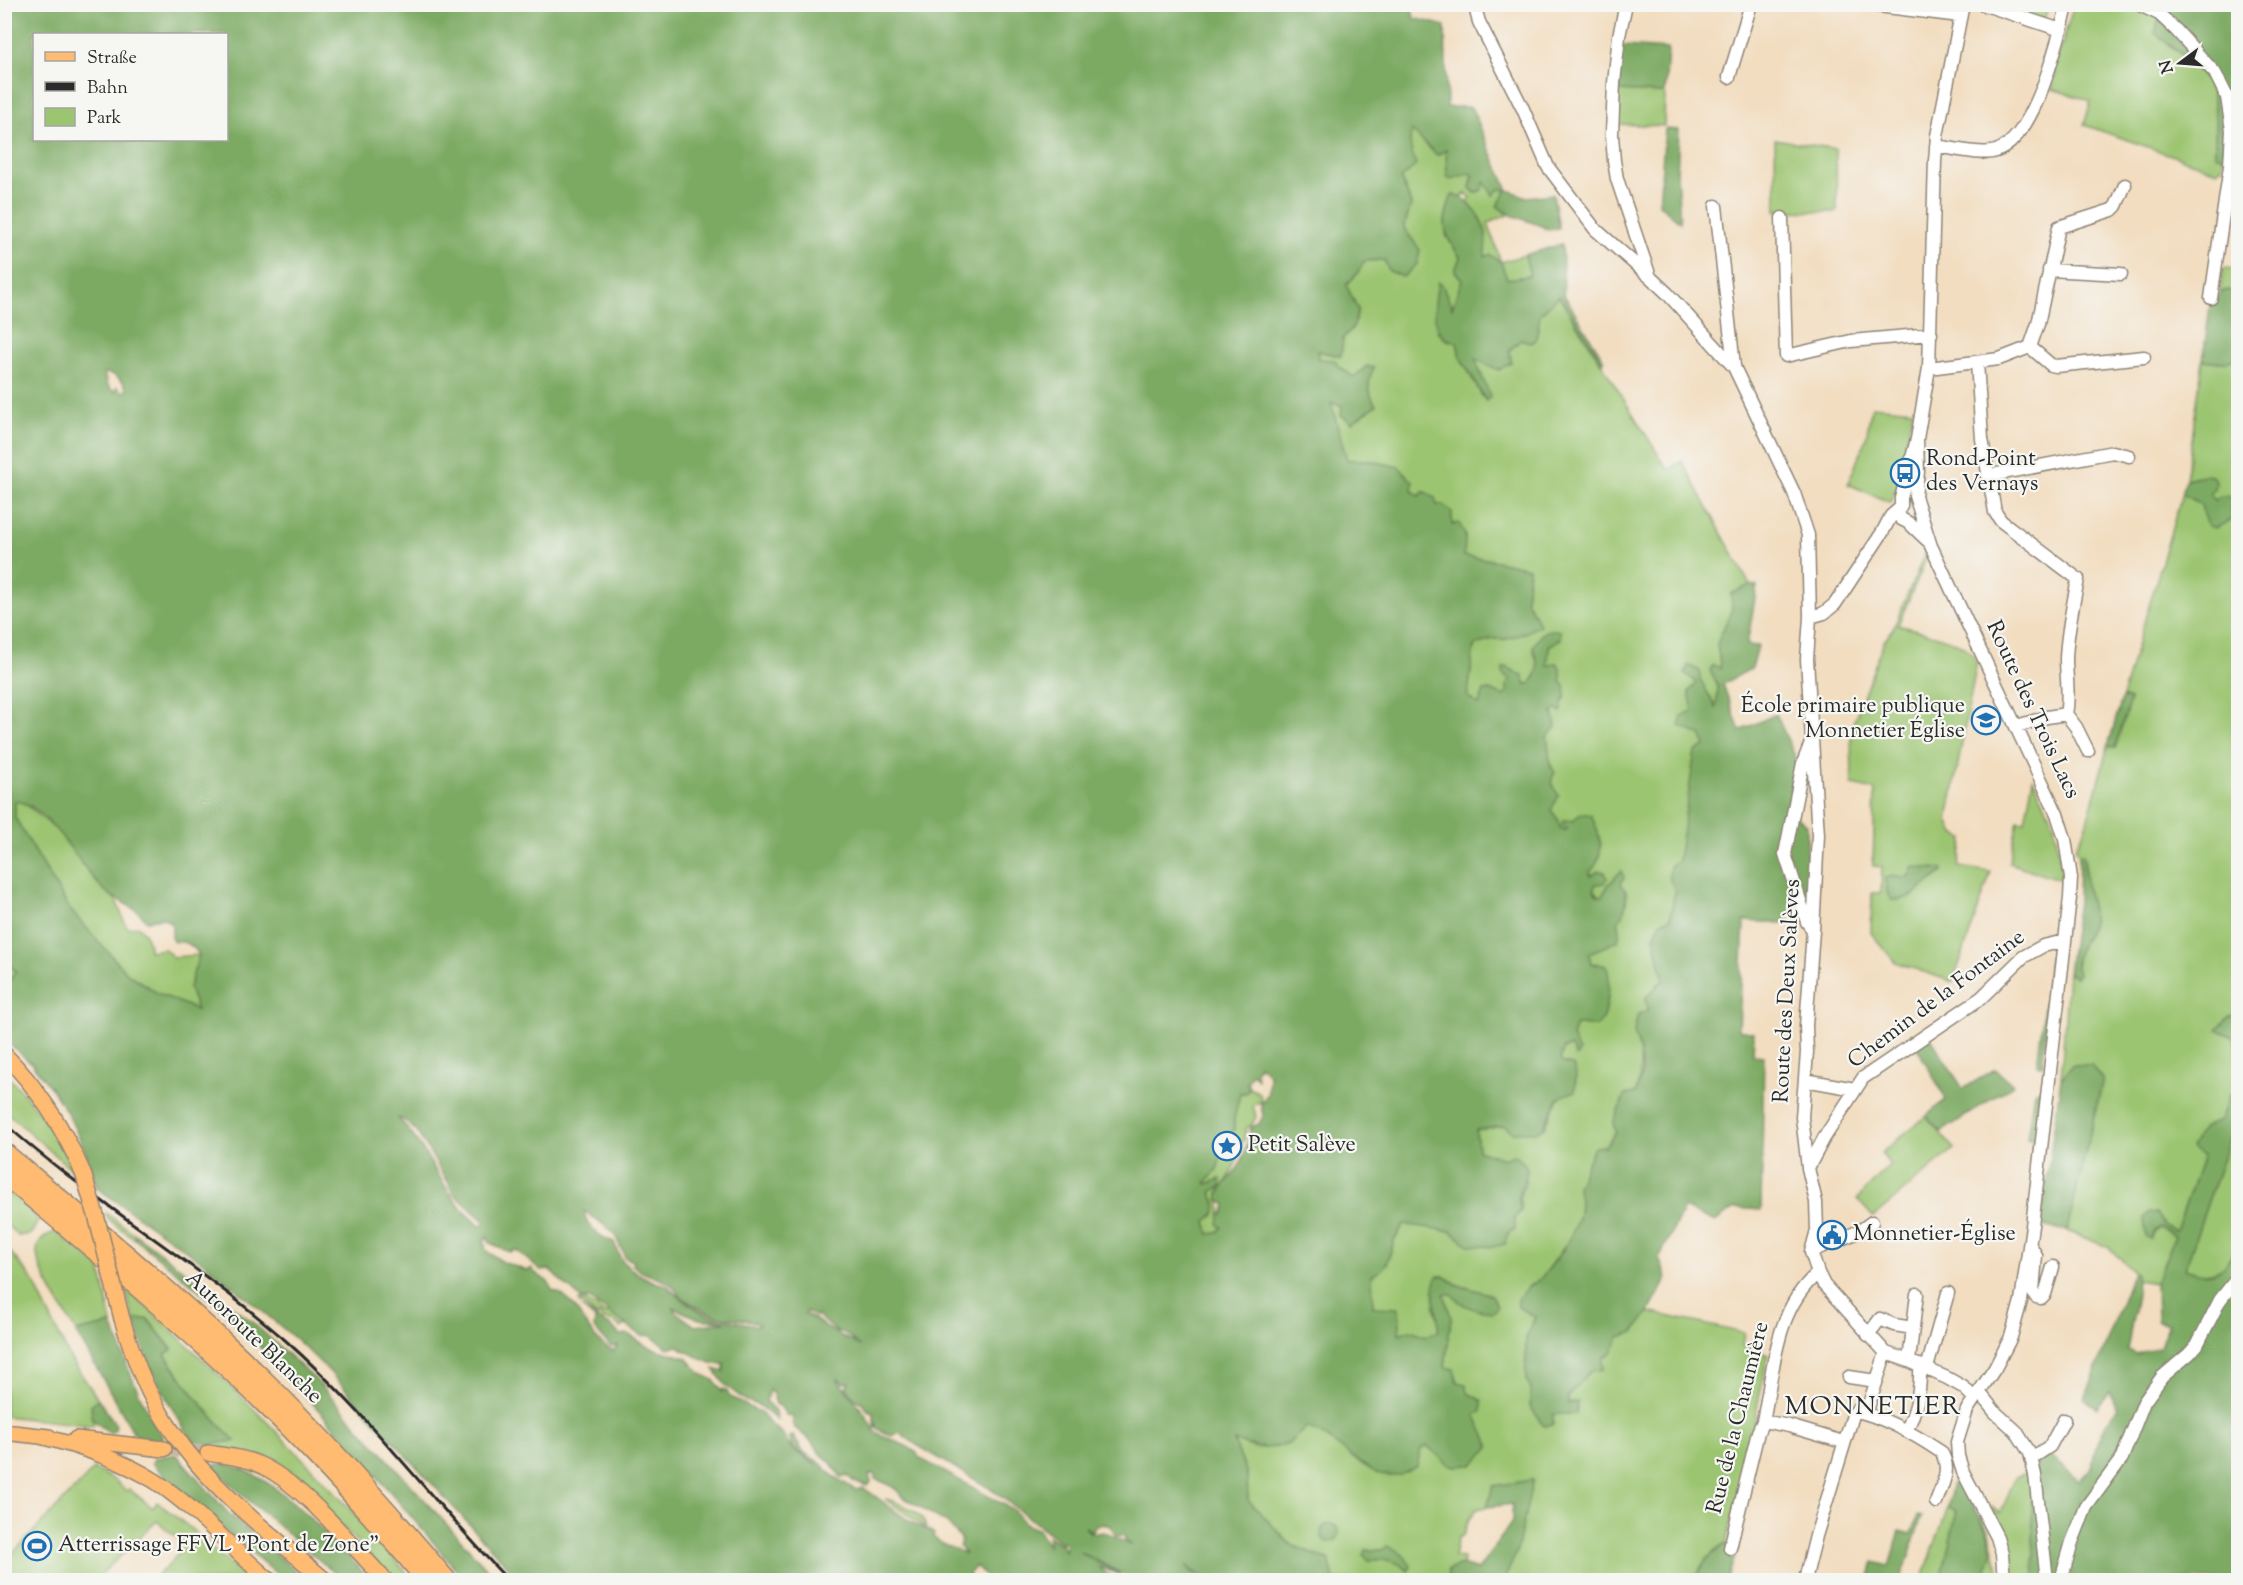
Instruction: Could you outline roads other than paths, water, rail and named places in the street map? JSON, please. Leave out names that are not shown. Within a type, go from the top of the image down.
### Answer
[{"type":"highway","name":"Autoroute Blanche","points":[[4,1152],[147,1272],[233,1349],[331,1449],[447,1581]]},
{"type":"highway","name":"Autoroute Blanche","points":[[4,1176],[128,1279],[244,1383],[318,1459],[426,1581]]},
{"type":"main road","points":[[4,1054],[30,1083],[55,1118],[83,1173],[132,1354],[163,1418],[182,1445],[232,1500],[325,1581]]},
{"type":"main road","points":[[4,1432],[164,1449]]},
{"type":"main road","points":[[40,1436],[92,1451],[154,1480],[193,1510],[269,1581]]},
{"type":"main road","points":[[208,1453],[257,1464],[278,1475],[301,1493],[385,1581]]},
{"type":"street","points":[[1474,4],[1479,22],[1523,109],[1548,167],[1595,230],[1667,293],[1734,367]]},
{"type":"street","points":[[1626,4],[1619,36],[1614,83],[1612,135],[1614,161],[1617,179],[1650,277]]},
{"type":"street","points":[[1729,76],[1751,4]]},
{"type":"street","points":[[1862,4],[1961,10]]},
{"type":"street","points":[[1982,4],[2061,30]]},
{"type":"street","points":[[1936,146],[1990,152],[2003,147],[2016,135],[2029,118],[2043,86],[2068,4]]},
{"type":"street","points":[[2138,4],[2159,14],[2176,30],[2214,73],[2227,97],[2232,130],[2230,166],[2211,298]]},
{"type":"street","name":"Route des Trois Lacs","points":[[1900,507],[1917,439],[1929,368],[1932,211],[1936,146],[1961,10]]},
{"type":"street","points":[[1929,368],[1999,359],[2030,347],[2038,324],[2059,227],[2112,210],[2125,185]]},
{"type":"street","points":[[1716,206],[1734,367]]},
{"type":"street","points":[[1782,218],[1786,356],[1851,341],[1931,334]]},
{"type":"street","points":[[2049,270],[2121,274]]},
{"type":"street","points":[[2030,347],[2056,366],[2144,357]]},
{"type":"street","points":[[1977,362],[1982,439],[1992,504],[1998,518],[2078,579],[2067,647],[2066,714],[2076,727],[2088,751]]},
{"type":"street","name":"Route des Deux Salèves","points":[[1734,367],[1787,476],[1803,516],[1809,546],[1810,617],[1807,659],[1818,827],[1802,1117],[1808,1168],[1816,1202],[1817,1230],[1811,1252],[1824,1284],[1886,1353],[1919,1365],[1977,1395],[2016,1431],[2028,1447],[2032,1458]]},
{"type":"street","name":"Route des Trois Lacs","points":[[1917,439],[1918,472],[1914,492],[1918,510],[1931,546],[2017,726],[2061,825],[2071,878],[2030,1245]]},
{"type":"street","points":[[1987,476],[2113,452],[2129,456]]},
{"type":"street","points":[[1810,617],[1824,613],[1835,604],[1891,516],[1900,507],[1908,502],[1918,510],[1916,520],[1882,533]]},
{"type":"street","points":[[1900,507],[1899,517],[1907,522]]},
{"type":"street","name":"Route des Trois Lacs","points":[[1907,522],[1931,546]]},
{"type":"street","points":[[2017,726],[2066,714]]},
{"type":"street","points":[[1812,739],[1803,763],[1785,854],[1807,922],[1813,931]]},
{"type":"street","name":"Chemin de la Fontaine","points":[[1808,1168],[1854,1089],[1863,1078],[1981,998],[2023,957],[2043,946],[2065,941]]},
{"type":"street","points":[[1805,1080],[1854,1089]]},
{"type":"street","points":[[1811,1252],[1826,1243],[1840,1241],[1872,1222]]},
{"type":"street","points":[[2030,1245],[2036,1255],[2033,1292],[2036,1297],[2041,1298],[2045,1294],[2054,1267]]},
{"type":"street","points":[[2004,1581],[2003,1563],[1997,1538],[1959,1463],[1957,1442],[1960,1427],[1998,1363],[2010,1337],[2021,1301],[2030,1245]]},
{"type":"street","name":"Rue de la Chaumière","points":[[1730,1548],[1763,1420],[1782,1325],[1804,1285],[1818,1273]]},
{"type":"street","points":[[2061,1581],[2072,1542],[2086,1507],[2122,1458],[2144,1402],[2162,1377],[2197,1345],[2220,1300],[2238,1277]]},
{"type":"street","points":[[1919,1365],[1948,1293]]},
{"type":"street","points":[[1906,1431],[1919,1396],[1919,1365],[1913,1328],[1917,1294]]},
{"type":"street","points":[[1868,1335],[1880,1319],[1894,1325],[1913,1328]]},
{"type":"street","points":[[1805,1581],[1843,1443],[1876,1382],[1886,1353]]},
{"type":"street","points":[[1849,1377],[1876,1382]]},
{"type":"street","points":[[1859,1414],[1906,1431],[1934,1447],[1944,1457],[1947,1470],[1936,1502]]},
{"type":"street","points":[[1763,1420],[1843,1443]]},
{"type":"street","points":[[2047,1581],[2032,1458],[2050,1446],[2064,1420]]},
{"type":"tunnel","points":[[164,1449],[208,1453]]},
{"type":"railway","points":[[4,1123],[38,1152],[216,1284],[285,1340],[372,1427],[508,1580]]},
{"type":"place","name":"Rond-Point des Vernays","points":[[1905,473]]},
{"type":"place","name":"École primaire publique Monnetier Église","points":[[1986,720]]},
{"type":"place","name":"Petit Salève","points":[[1227,1146]]},
{"type":"place","name":"Monnetier-Église","points":[[1832,1235]]},
{"type":"place","name":"Atterrissage FFVL \"Pont de Zone\"","points":[[37,1546]]},
{"type":"district","name":"MONNETIER","points":[[1873,1407]]}]
